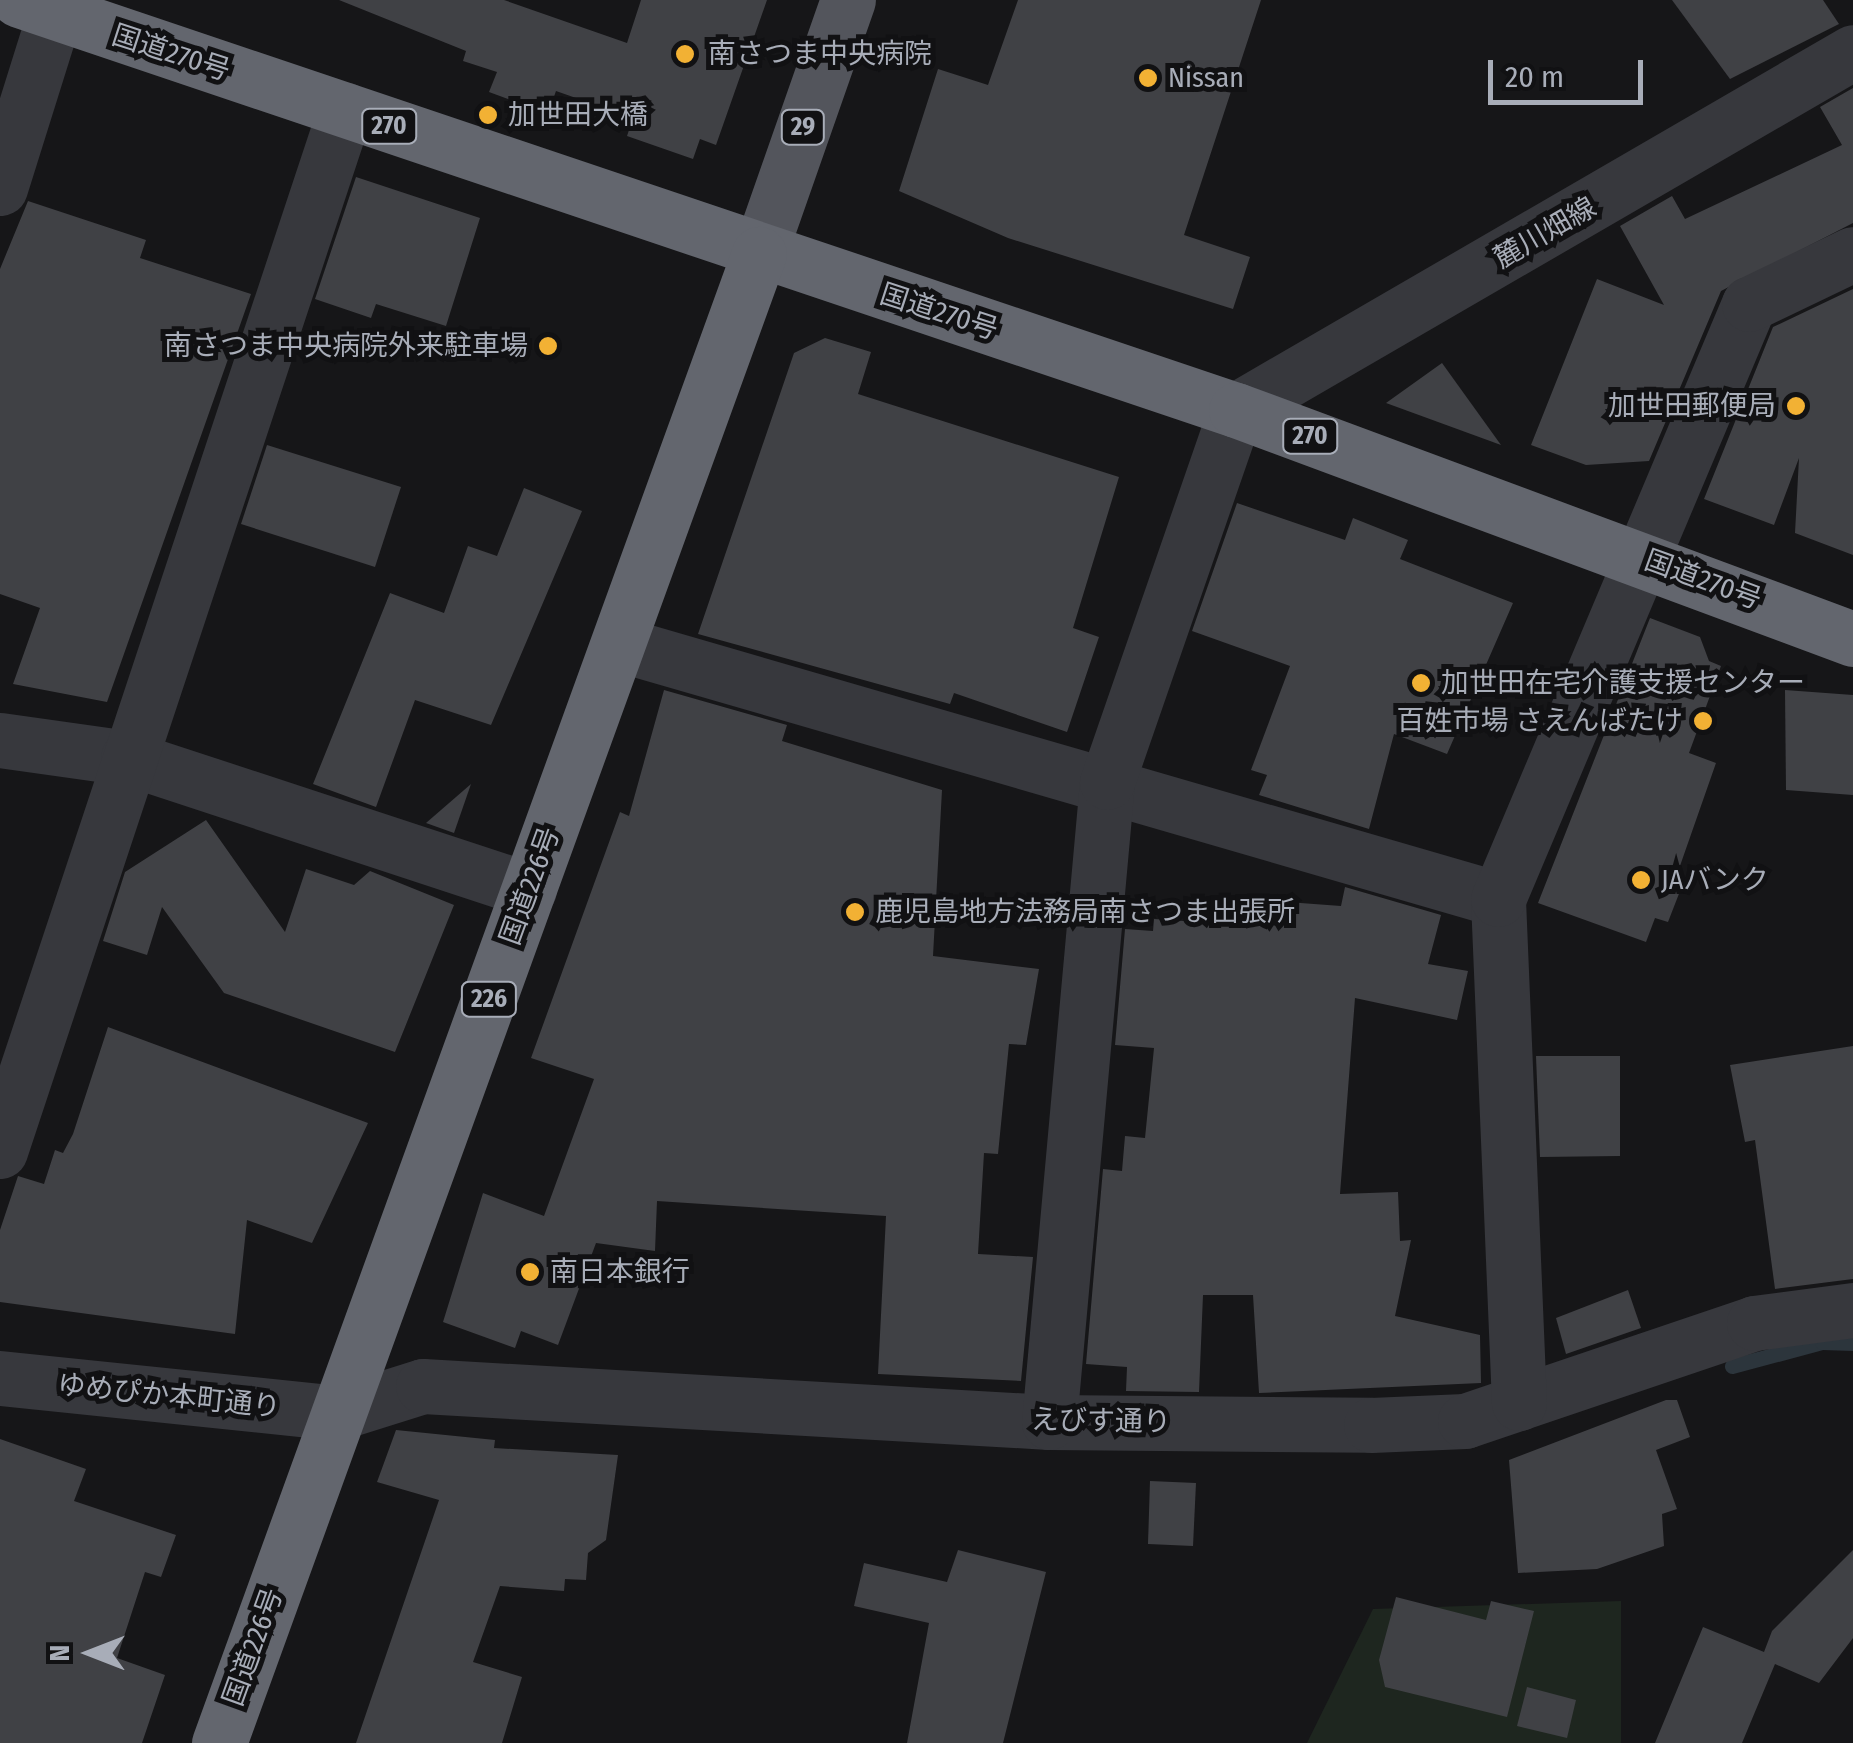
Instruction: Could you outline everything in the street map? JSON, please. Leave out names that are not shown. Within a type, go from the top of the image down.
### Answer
[{"type":"highway","name":"国道270号","points":[[44,5],[759,254],[1236,410],[1638,556],[1853,639]]},
{"type":"highway","name":"国道226号","points":[[219,1743],[759,254]]},
{"type":"main road","name":"29","points":[[759,254],[848,0]]},
{"type":"street","points":[[0,188],[44,5]]},
{"type":"street","name":"麓川畑線","points":[[1236,410],[1853,52]]},
{"type":"street","points":[[0,1151],[345,110]]},
{"type":"street","points":[[1519,1402],[1498,899],[1638,556],[1749,304],[1853,254]]},
{"type":"street","points":[[1050,1422],[1107,782],[1236,410]]},
{"type":"street","points":[[618,644],[1107,782],[1498,899]]},
{"type":"street","points":[[0,740],[128,758],[529,890]]},
{"type":"street","name":"えびす通り","points":[[337,1413],[423,1386],[1050,1422],[1465,1421],[1754,1324],[1853,1310]]},
{"type":"street","name":"ゆめぴか本町通り","points":[[0,1378],[337,1413]]},
{"type":"shaded area","points":[[1621,1601],[1621,1743],[1307,1743],[1373,1609]]},
{"type":"building","points":[[339,0],[504,0],[627,43],[641,0],[767,0],[716,145],[700,139],[693,159],[627,136],[633,118],[556,91],[548,114],[489,92],[497,72],[463,61],[466,51]]},
{"type":"building","points":[[1018,0],[1261,0],[1184,235],[1250,257],[1233,309],[1008,238],[899,191],[938,69],[988,85]]},
{"type":"building","points":[[1672,0],[1823,0],[1839,24],[1730,79]]},
{"type":"building","points":[[1853,88],[1853,223],[1721,291],[1649,461],[1586,465],[1531,445],[1597,279],[1664,305],[1620,226],[1672,196],[1685,219],[1842,145],[1820,107]]},
{"type":"building","points":[[356,177],[480,218],[446,326],[376,304],[371,318],[315,299]]},
{"type":"building","points":[[28,201],[146,240],[140,258],[251,294],[107,702],[13,684],[40,608],[0,594],[0,269]]},
{"type":"building","name":"加世田郵便局","points":[[1853,289],[1853,555],[1795,533],[1799,458],[1774,525],[1704,499],[1773,327]]},
{"type":"building","points":[[825,338],[871,352],[858,394],[1119,477],[1073,628],[1099,637],[1067,732],[954,693],[950,704],[698,634],[794,353]]},
{"type":"building","points":[[1442,363],[1501,445],[1386,403]]},
{"type":"building","points":[[267,445],[401,487],[375,567],[241,524]]},
{"type":"building","points":[[524,488],[582,511],[491,725],[415,700],[376,807],[313,784],[390,593],[444,613],[468,546],[497,556]]},
{"type":"building","points":[[1237,503],[1345,540],[1353,518],[1408,540],[1400,559],[1513,603],[1447,754],[1394,734],[1369,829],[1259,795],[1267,775],[1251,770],[1290,666],[1192,631]]},
{"type":"building","points":[[1650,618],[1700,637],[1709,661],[1721,666],[1689,753],[1716,763],[1674,883],[1682,886],[1668,922],[1655,918],[1646,942],[1538,903]]},
{"type":"building","points":[[664,690],[787,725],[782,741],[942,790],[933,956],[1039,969],[1026,1045],[1009,1044],[998,1154],[984,1153],[978,1254],[1033,1257],[1021,1381],[878,1374],[886,1216],[657,1201],[655,1251],[596,1243],[558,1345],[521,1331],[515,1348],[443,1322],[483,1193],[544,1216],[594,1079],[531,1058],[620,812],[629,816]]},
{"type":"building","points":[[1785,690],[1853,695],[1853,795],[1786,790]]},
{"type":"building","points":[[471,784],[454,833],[426,823]]},
{"type":"building","points":[[206,820],[285,932],[306,869],[354,885],[370,871],[454,905],[395,1052],[224,993],[162,907],[147,955],[103,941],[125,872]]},
{"type":"building","points":[[1345,887],[1441,915],[1428,964],[1468,971],[1457,1020],[1355,998],[1340,1194],[1398,1192],[1400,1241],[1411,1240],[1395,1316],[1480,1335],[1481,1383],[1259,1393],[1253,1295],[1203,1295],[1199,1392],[1126,1391],[1127,1367],[1086,1364],[1103,1169],[1122,1171],[1125,1136],[1145,1138],[1154,1048],[1115,1045],[1125,929],[1153,931],[1154,919],[1244,925],[1245,899],[1341,906]]},
{"type":"building","points":[[108,1027],[368,1123],[312,1243],[247,1220],[235,1334],[0,1302],[0,1230],[18,1176],[44,1184],[55,1150],[63,1153],[73,1134]]},
{"type":"building","points":[[1853,1046],[1853,1279],[1775,1289],[1755,1140],[1745,1142],[1730,1065]]},
{"type":"building","points":[[1536,1056],[1620,1056],[1620,1156],[1540,1157]]},
{"type":"building","points":[[1628,1290],[1641,1328],[1566,1354],[1556,1318]]},
{"type":"building","points":[[1666,1400],[1677,1400],[1690,1437],[1656,1450],[1677,1509],[1662,1514],[1664,1546],[1597,1569],[1518,1573],[1509,1460]]},
{"type":"building","points":[[396,1430],[495,1440],[494,1448],[618,1455],[606,1540],[588,1553],[586,1580],[565,1579],[564,1591],[500,1586],[473,1662],[522,1677],[502,1743],[356,1743],[439,1500],[377,1482]]},
{"type":"building","points":[[0,1439],[86,1469],[74,1501],[176,1535],[161,1577],[145,1572],[117,1658],[165,1675],[142,1743],[0,1743]]},
{"type":"building","points":[[1150,1481],[1196,1483],[1193,1546],[1148,1544]]},
{"type":"building","points":[[958,1550],[1046,1572],[1003,1743],[907,1743],[929,1623],[854,1606],[864,1563],[947,1582]]},
{"type":"building","points":[[1853,1550],[1853,1638],[1819,1683],[1775,1664],[1742,1743],[1655,1743],[1703,1627],[1764,1652],[1772,1631]]},
{"type":"building","points":[[1396,1597],[1486,1620],[1491,1601],[1534,1611],[1507,1717],[1385,1687],[1379,1660]]},
{"type":"building","points":[[1527,1687],[1576,1700],[1567,1738],[1517,1726]]},
{"type":"waterway","points":[[1732,1366],[1822,1342],[1853,1343]]},
{"type":"place","name":"南さつま中央病院","points":[[685,54]]},
{"type":"place","name":"Nissan","points":[[1148,78]]},
{"type":"place","name":"加世田大橋","points":[[488,115]]},
{"type":"place","name":"南さつま中央病院外来駐車場","points":[[548,346]]},
{"type":"place","name":"加世田郵便局","points":[[1796,406]]},
{"type":"place","name":"加世田在宅介護支援センター","points":[[1421,683]]},
{"type":"place","name":"百姓市場 さえんばたけ","points":[[1703,721]]},
{"type":"place","name":"JAバンク","points":[[1641,880]]},
{"type":"place","name":"鹿児島地方法務局南さつま出張所","points":[[855,912]]},
{"type":"place","name":"南日本銀行","points":[[530,1272]]}]
